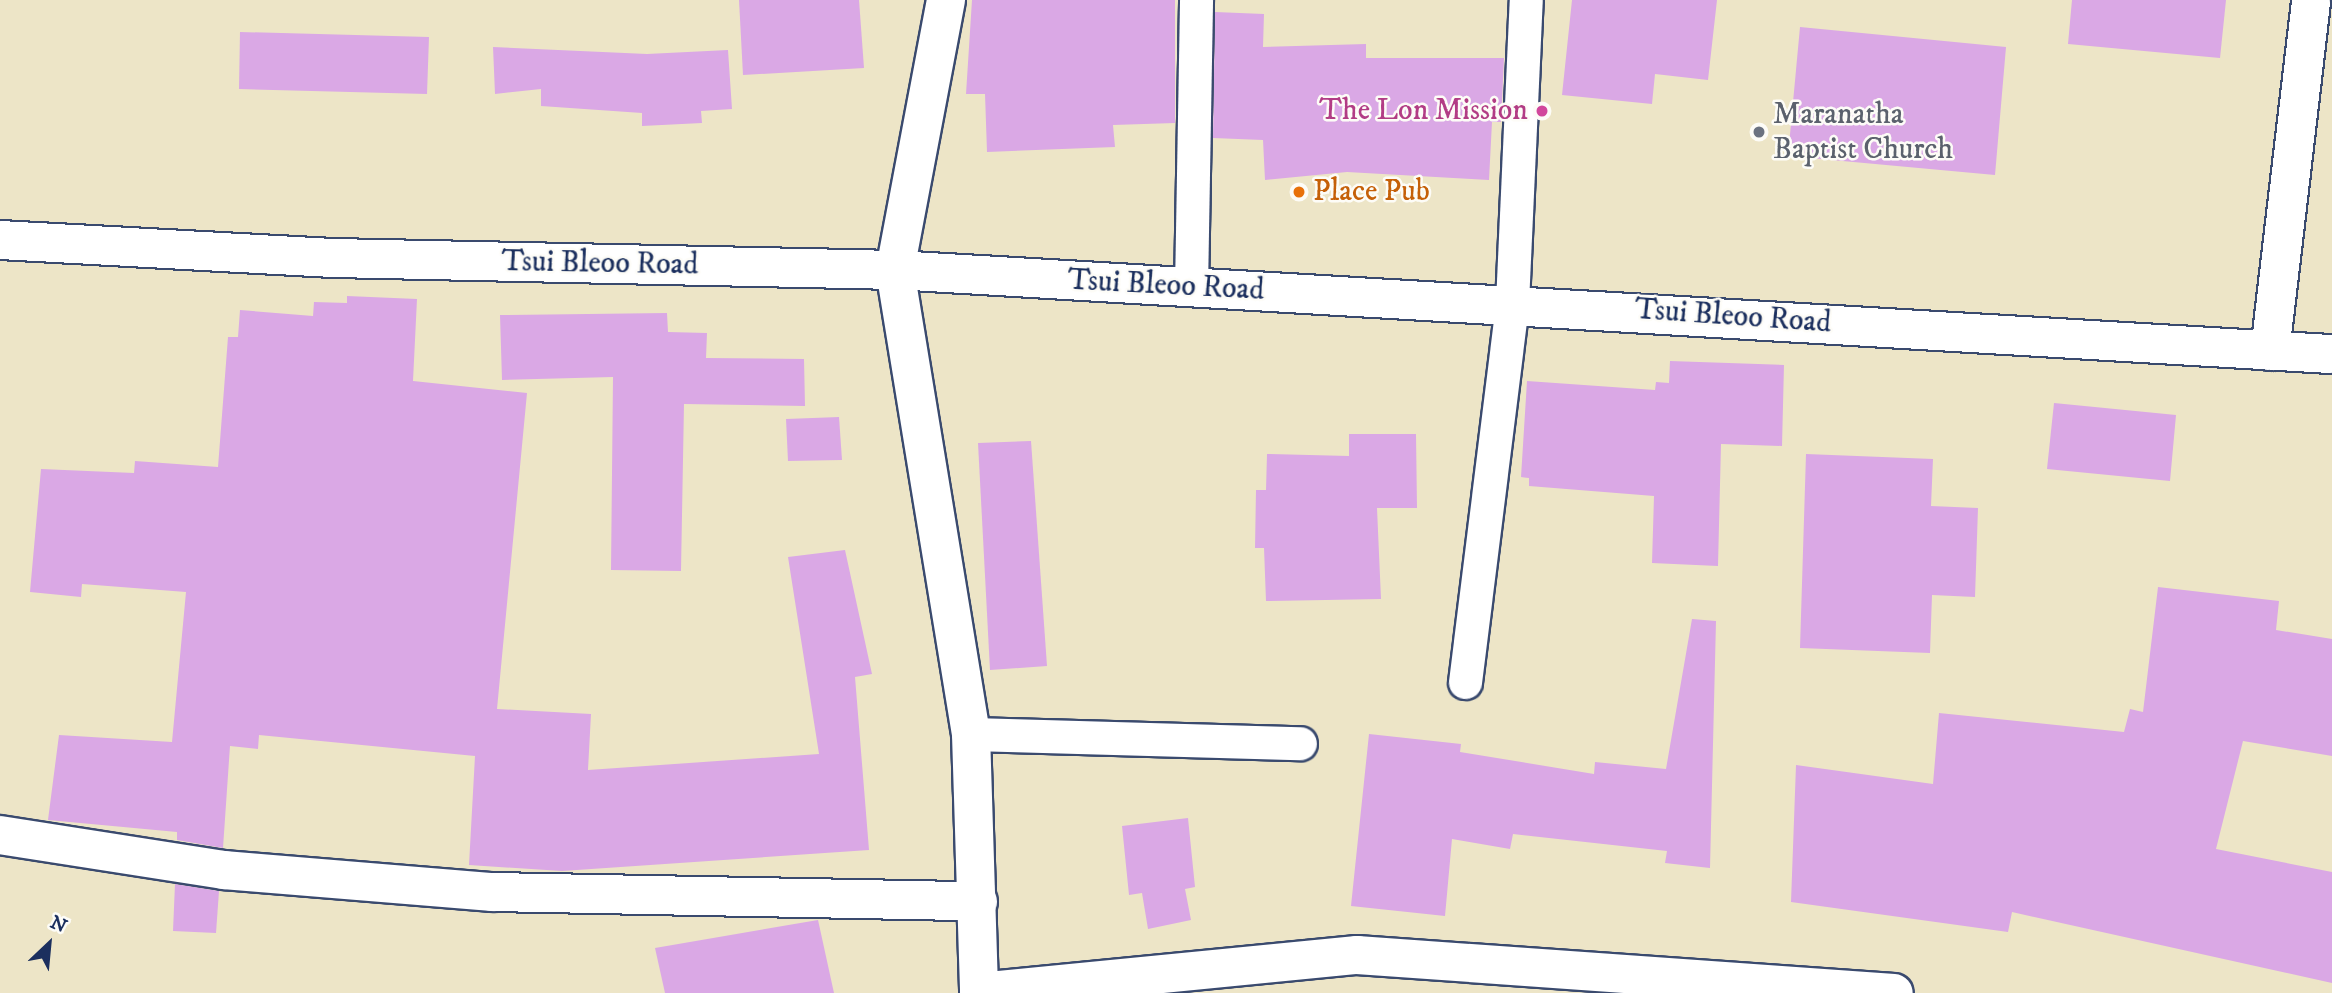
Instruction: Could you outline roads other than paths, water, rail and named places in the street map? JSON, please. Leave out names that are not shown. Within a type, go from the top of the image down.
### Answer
[{"type":"street","points":[[946,0],[895,270],[971,734],[979,993],[1357,955],[1894,993]]},
{"type":"street","points":[[2270,351],[2311,0]]},
{"type":"street","name":"Tsui Bleoo Road","points":[[0,240],[333,258],[895,270],[1191,289],[1512,303],[2332,354]]},
{"type":"street","points":[[0,835],[224,870],[492,892],[978,901]]},
{"type":"lane","points":[[1191,289],[1196,0]]},
{"type":"lane","points":[[1465,682],[1512,303],[1526,0]]},
{"type":"lane","points":[[971,734],[1300,743]]},
{"type":"place","name":"The Lon Mission","points":[[1542,111]]},
{"type":"place","name":"Maranatha Baptist Church","points":[[1759,132]]},
{"type":"place","name":"Place Pub","points":[[1299,192]]}]
